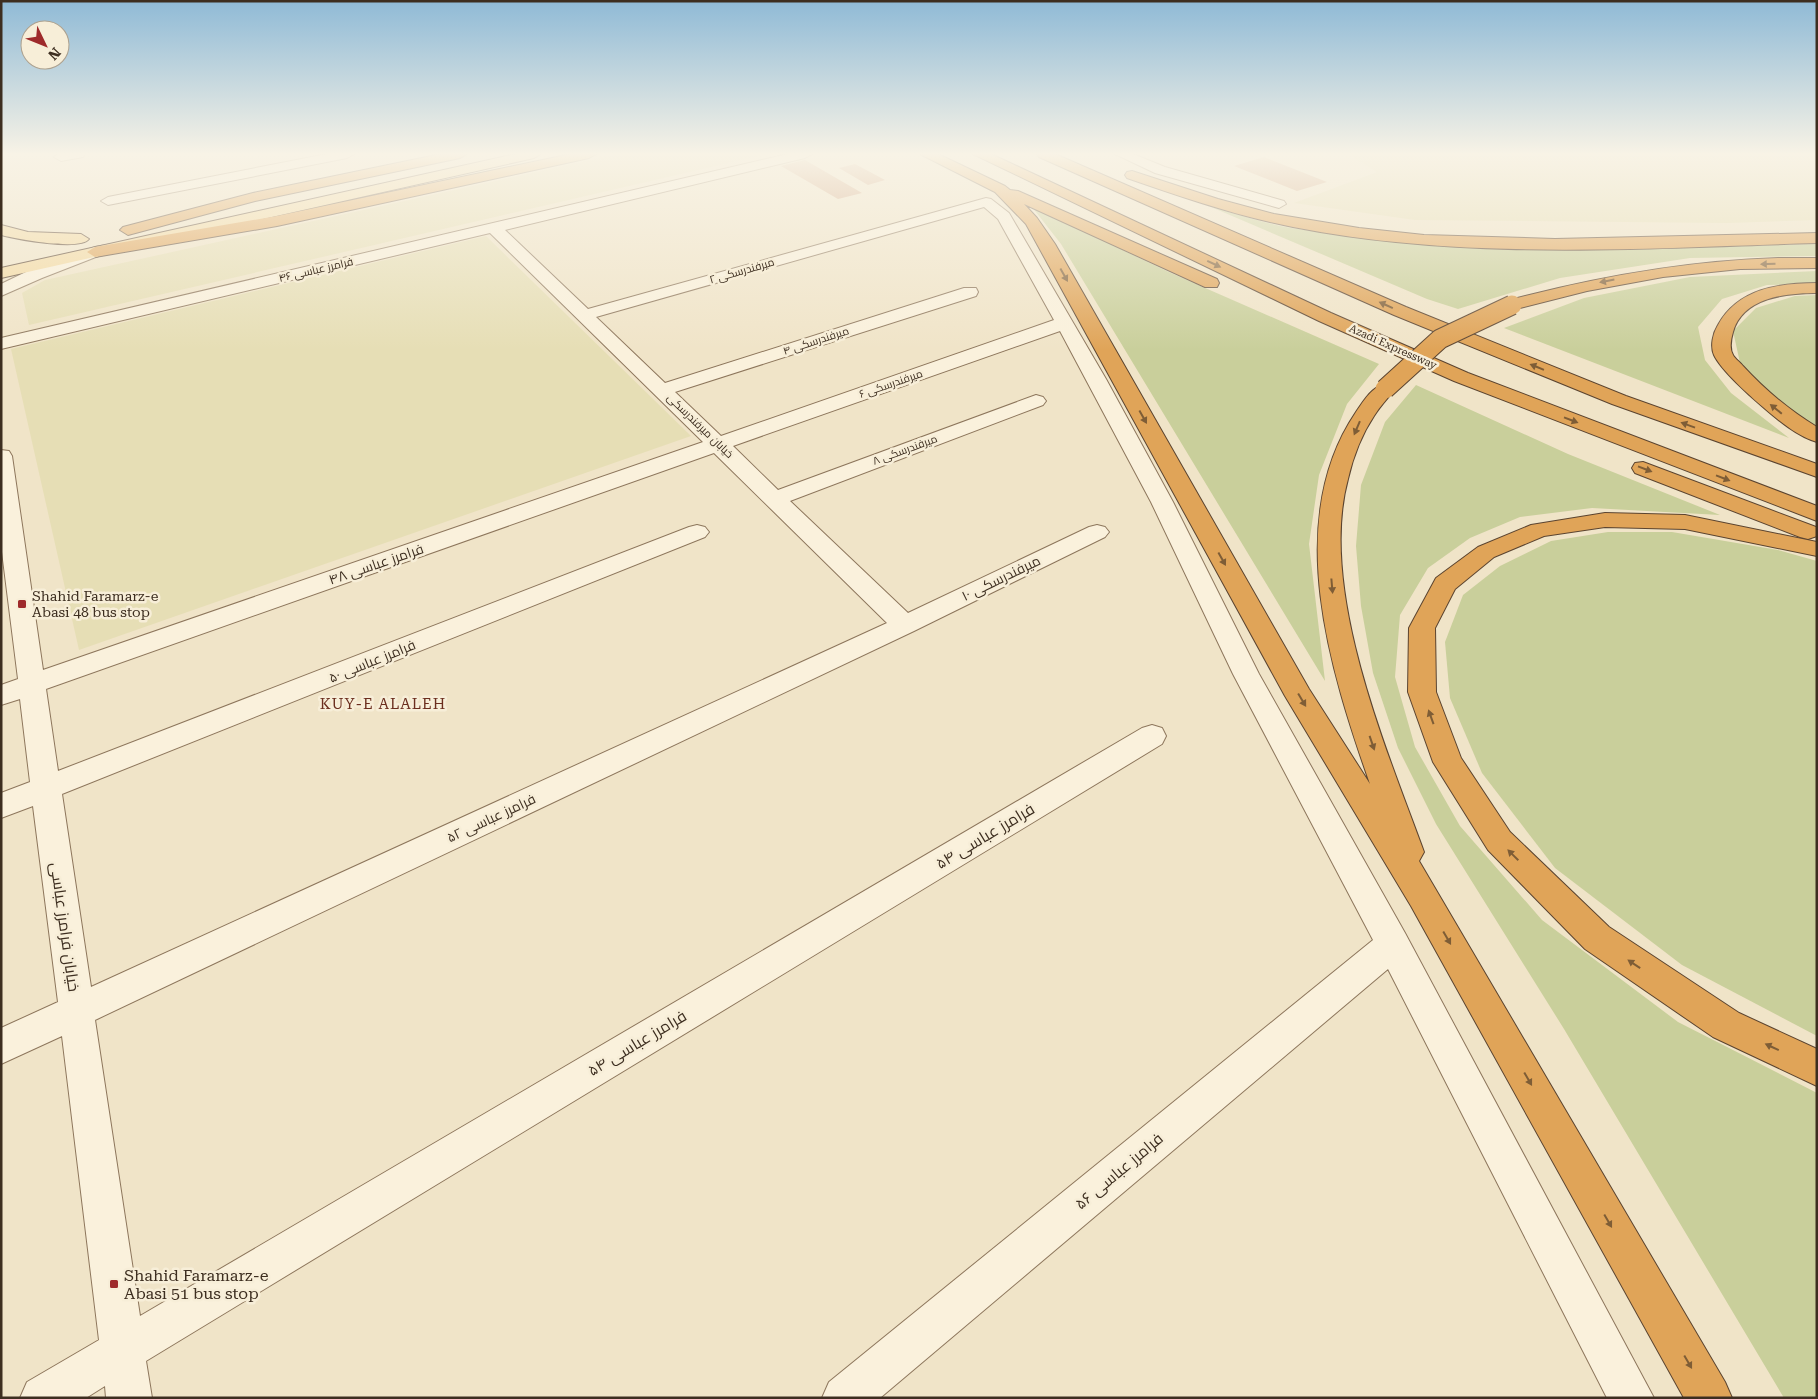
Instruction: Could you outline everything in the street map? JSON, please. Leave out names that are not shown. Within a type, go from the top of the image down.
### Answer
[{"type":"highway","points":[[128,230],[169,219]]},
{"type":"highway","points":[[95,252],[285,219]]},
{"type":"highway","points":[[1031,219],[1047,244],[1299,696],[1423,896],[1709,1398]]},
{"type":"highway","points":[[1053,219],[1203,280],[1257,298],[1325,317]]},
{"type":"highway","name":"Azadi Expressway","points":[[1118,219],[1325,317],[1460,377],[1817,514]]},
{"type":"highway","points":[[1193,219],[1436,326],[1619,400],[1817,471]]},
{"type":"highway","points":[[1230,219],[1417,303],[1580,365]]},
{"type":"highway","points":[[1280,219],[1382,236],[1474,242],[1817,238]]},
{"type":"highway","points":[[1423,896],[1353,687],[1333,602],[1328,536],[1335,483],[1360,421],[1385,388],[1440,340],[1512,305],[1573,287],[1644,273],[1706,266],[1817,263]]},
{"type":"highway","points":[[1817,288],[1779,291],[1750,299],[1730,315],[1722,335],[1723,354],[1752,389],[1789,419],[1817,436]]},
{"type":"highway","points":[[1460,377],[1575,441],[1817,536]]},
{"type":"highway","points":[[1725,420],[1817,453]]},
{"type":"highway","points":[[1817,549],[1685,522],[1605,520],[1539,530],[1486,552],[1445,584],[1422,628],[1422,692],[1448,762],[1499,841],[1596,938],[1726,1026],[1817,1068]]},
{"type":"main road","points":[[20,252],[179,219]]},
{"type":"main road","points":[[1,273],[242,219]]},
{"type":"main road","points":[[1,230],[28,236],[81,239]]},
{"type":"main road","points":[[1,264],[30,266]]},
{"type":"street","name":"فرامرز عباسی ۴۶","points":[[1,344],[531,219]]},
{"type":"street","name":"میرفندرسکی ۲","points":[[584,315],[910,219]]},
{"type":"street","points":[[1006,219],[1162,502],[1246,674],[1393,944],[1631,1398]]},
{"type":"street","name":"خیابان میرفندرسکی","points":[[494,228],[904,625]]},
{"type":"street","points":[[1,291],[36,274],[95,252]]},
{"type":"street","name":"میرفندرسکی ۴","points":[[662,390],[970,292]]},
{"type":"street","name":"میرفندرسکی ۶","points":[[719,444],[1064,323]]},
{"type":"street","name":"میرفندرسکی ۸","points":[[774,498],[1036,401]]},
{"type":"street","name":"فرامرز عباسی ۴۸","points":[[1,695],[719,444]]},
{"type":"street","name":"خیابان فرامرز عباسی","points":[[2,466],[8,550],[33,684],[129,1398]]},
{"type":"street","name":"فرامرز عباسی ۵۰","points":[[1,806],[697,532]]},
{"type":"street","name":"میرفندرسکی ۱۰","points":[[904,625],[1097,532]]},
{"type":"street","name":"فرامرز عباسی ۵۲","points":[[1,1046],[904,625]]},
{"type":"street","name":"فرامرز عباسی ۵۴","points":[[43,1398],[1152,736]]},
{"type":"street","name":"فرامرز عباسی ۵۶","points":[[845,1398],[1393,944]]},
{"type":"shaded area","points":[[321,219],[485,219],[29,325],[22,293],[45,280]]},
{"type":"shaded area","points":[[1410,219],[1817,219],[1727,223]]},
{"type":"shaded area","points":[[486,236],[691,436],[79,650],[11,349]]},
{"type":"green space","points":[[1042,219],[1058,219],[1171,273],[1379,364],[1347,404],[1319,475],[1309,544],[1325,681],[1061,244]]},
{"type":"green space","points":[[1240,219],[1255,219],[1291,228],[1356,237],[1487,246],[1619,248],[1817,244],[1817,256],[1690,258],[1560,278],[1458,309],[1427,299]]},
{"type":"green space","points":[[1817,271],[1817,284],[1767,285],[1722,299],[1698,327],[1705,360],[1731,393],[1789,438],[1504,328],[1584,298],[1690,277]]},
{"type":"green space","points":[[1817,295],[1817,430],[1771,400],[1740,363],[1733,331],[1756,308],[1795,296]]},
{"type":"green space","points":[[1416,385],[1568,454],[1720,515],[1592,508],[1520,517],[1470,538],[1428,568],[1400,615],[1395,677],[1415,747],[1460,826],[1542,920],[1678,1022],[1817,1093],[1817,1398],[1784,1398],[1564,1029],[1436,824],[1398,748],[1373,673],[1361,606],[1356,546],[1361,485],[1385,422]]},
{"type":"green space","points":[[1608,532],[1672,532],[1778,550],[1817,561],[1817,1036],[1682,965],[1555,868],[1482,773],[1450,698],[1445,642],[1463,595],[1500,566],[1551,541]]},
{"type":"place","name":"Shahid Faramarz-e Abasi 48 bus stop","points":[[22,604]]},
{"type":"place","name":"Shahid Faramarz-e Abasi 51 bus stop","points":[[114,1284]]},
{"type":"district","name":"KUY-E ALALEH","points":[[383,704]]}]
